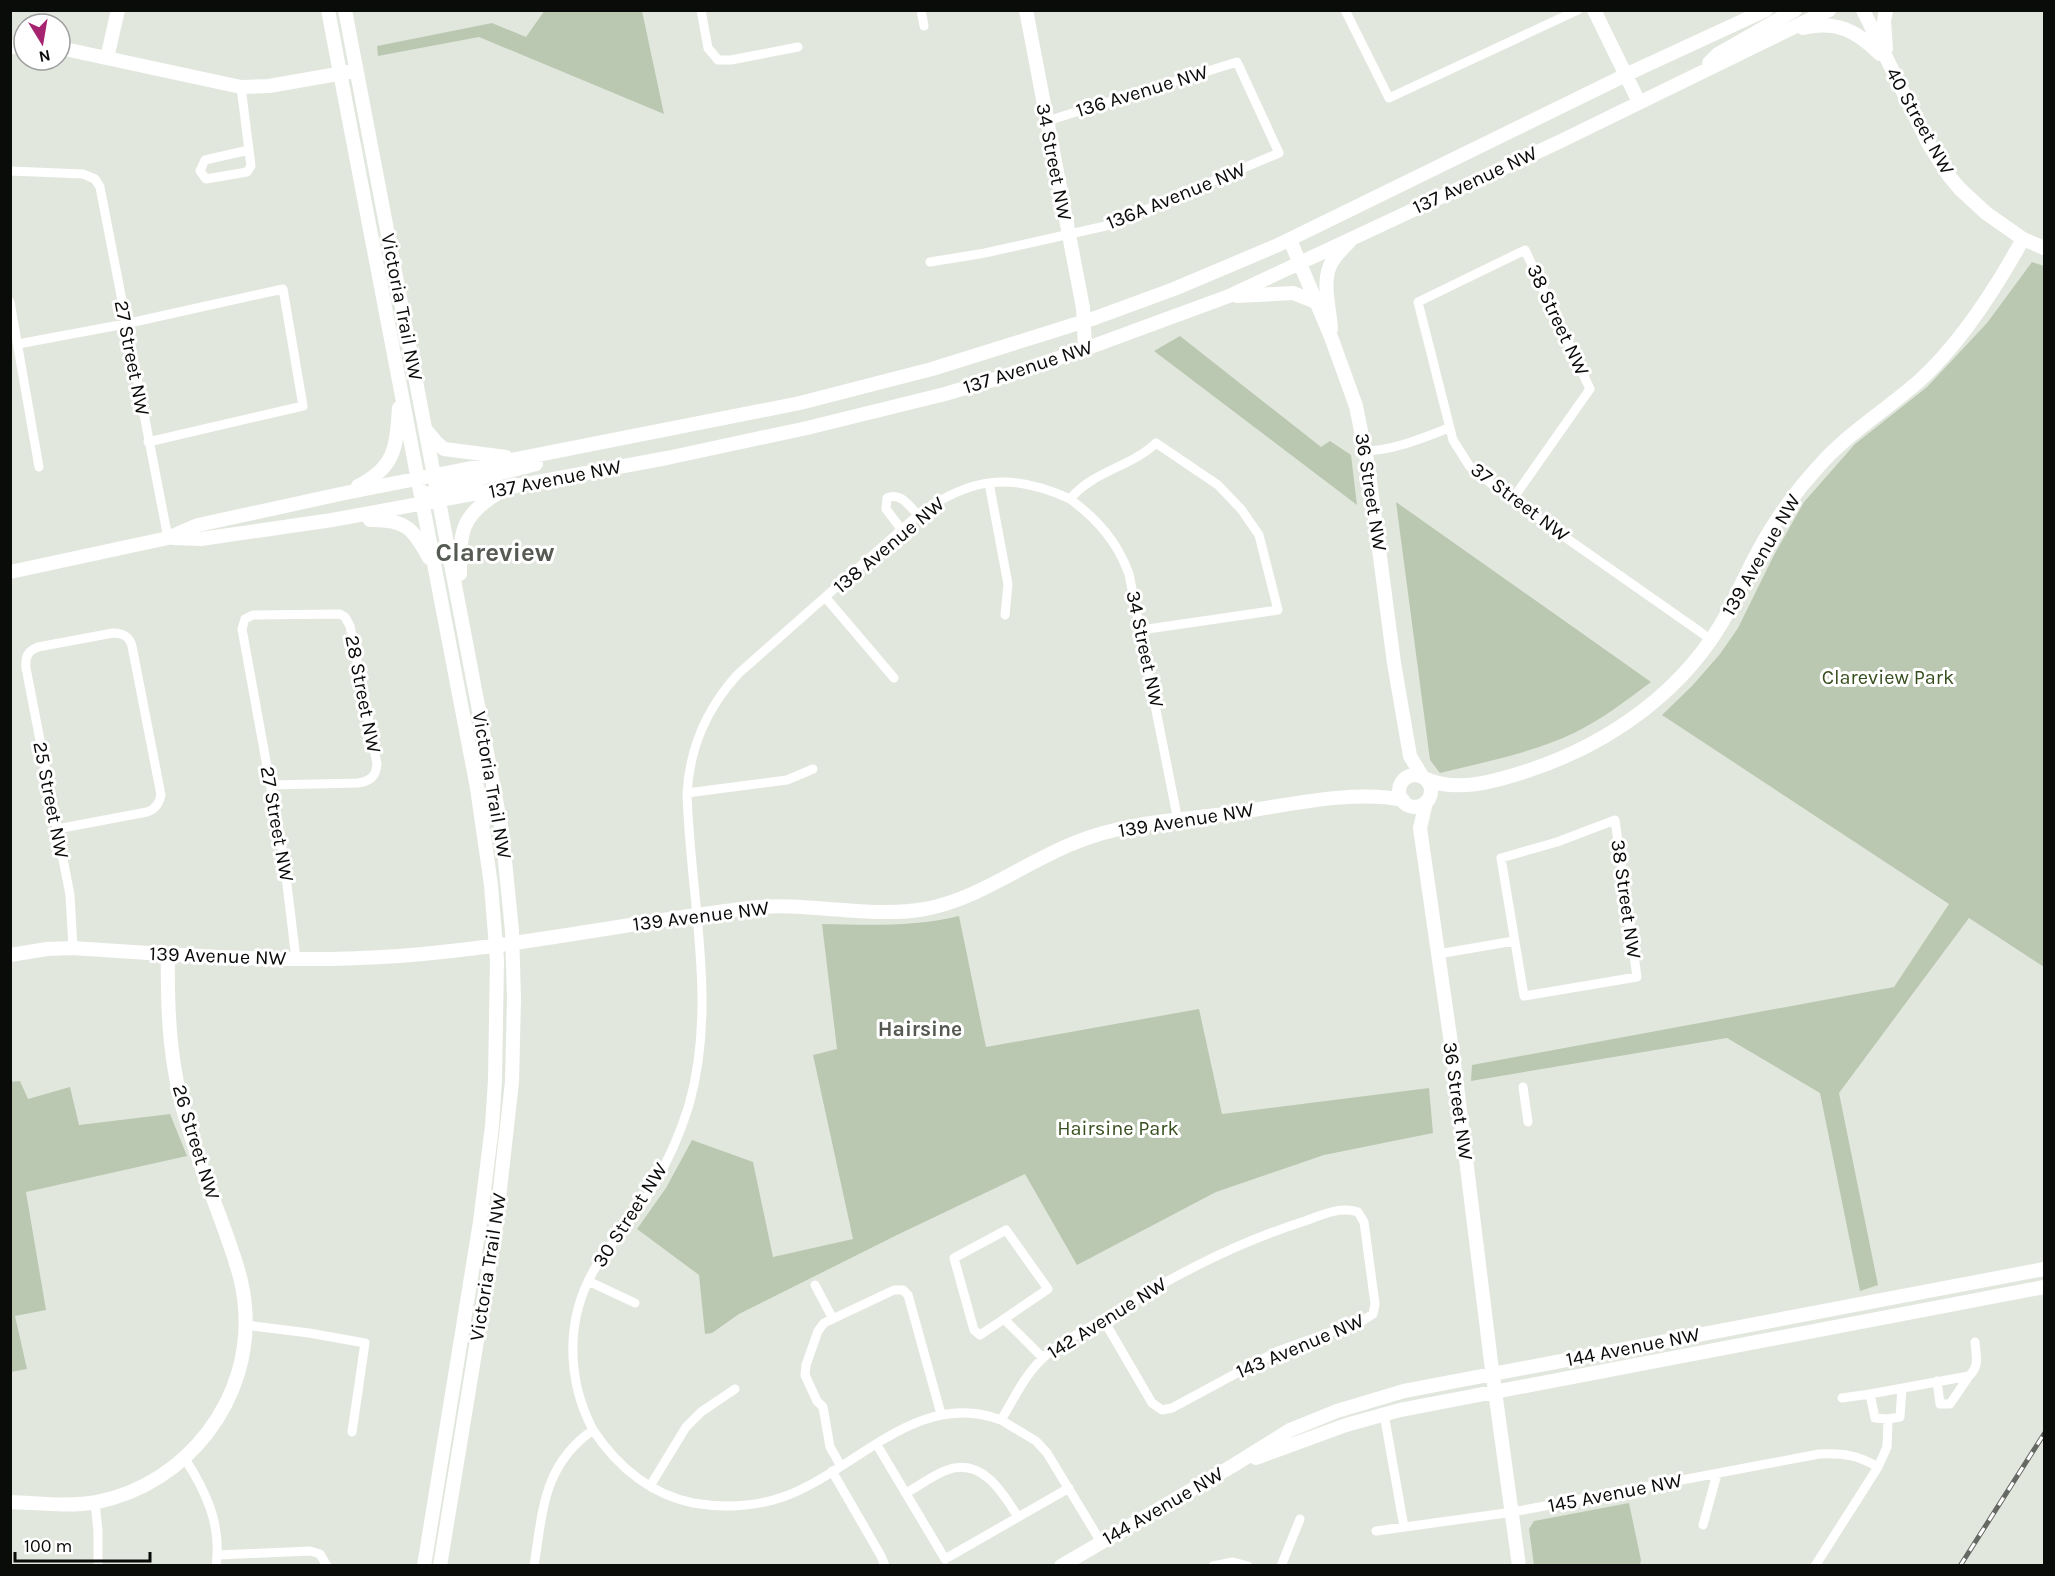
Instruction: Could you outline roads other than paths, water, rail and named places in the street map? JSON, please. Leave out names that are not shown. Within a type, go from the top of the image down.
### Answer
[{"type":"main road","points":[[107,58],[118,10]]},
{"type":"main road","name":"Victoria Trail NW","points":[[328,10],[486,840],[496,946],[496,1031],[492,1126],[480,1222],[424,1566]]},
{"type":"main road","name":"Victoria Trail NW","points":[[345,10],[502,831],[508,874],[513,944],[514,1049],[496,1225],[440,1566]]},
{"type":"main road","name":"34 Street NW","points":[[1026,10],[1085,321],[1086,349]]},
{"type":"main road","points":[[1594,10],[1639,102]]},
{"type":"main road","name":"137 Avenue NW","points":[[10,572],[168,538],[198,525],[418,477],[625,439],[800,403],[932,369],[1085,321],[1174,289],[1290,240],[1766,10]]},
{"type":"main road","points":[[1705,70],[1718,54],[1795,10]]},
{"type":"main road","name":"137 Avenue NW","points":[[168,538],[201,539],[423,504],[438,495],[508,488],[667,458],[807,428],[945,394],[1086,349],[1229,296],[1829,10]]},
{"type":"main road","name":"40 Street NW","points":[[1863,10],[1928,143],[1949,176],[1986,213],[2023,239]]},
{"type":"main road","points":[[1886,10],[1884,38],[1888,62]]},
{"type":"main road","points":[[1784,33],[1811,26],[1846,28],[1864,39],[1888,62]]},
{"type":"main road","points":[[72,51],[241,87],[269,86],[357,71]]},
{"type":"main road","points":[[1331,337],[1330,308],[1326,289],[1328,271],[1332,261],[1352,238]]},
{"type":"main road","points":[[2023,239],[2044,248]]},
{"type":"main road","name":"139 Avenue NW","points":[[1424,778],[1438,785],[1455,786],[1529,771],[1569,755],[1609,735],[1664,693],[1689,668],[1711,640],[1767,537],[1800,488],[1838,447],[1930,371],[1979,311],[2023,239]]},
{"type":"main road","name":"36 Street NW","points":[[1290,240],[1350,386],[1366,451],[1394,663],[1410,756],[1405,779]]},
{"type":"main road","points":[[1229,296],[1293,293],[1316,302]]},
{"type":"main road","points":[[345,493],[374,477],[392,457],[397,437],[401,391]]},
{"type":"main road","points":[[426,429],[444,449],[520,459]]},
{"type":"main road","points":[[438,495],[625,439]]},
{"type":"main road","points":[[459,603],[460,543],[464,524],[470,514],[483,503],[508,488]]},
{"type":"main road","points":[[332,520],[388,519],[400,523],[418,538],[436,573]]},
{"type":"main road","name":"36 Street NW","points":[[1410,756],[1424,778]]},
{"type":"main road","points":[[1412,775],[1424,778],[1431,788],[1427,800],[1416,806],[1405,802],[1400,790],[1405,779],[1412,775]]},
{"type":"main road","name":"139 Avenue NW","points":[[1375,797],[1405,779]]},
{"type":"main road","name":"139 Avenue NW","points":[[1427,800],[1455,786]]},
{"type":"main road","name":"139 Avenue NW","points":[[10,955],[73,948],[296,959],[398,956],[513,944],[592,930],[749,908],[782,906],[889,911],[926,908],[968,896],[1077,841],[1115,830],[1327,800],[1375,797],[1405,802]]},
{"type":"main road","name":"36 Street NW","points":[[1420,828],[1427,800]]},
{"type":"main road","name":"36 Street NW","points":[[1405,802],[1420,828],[1463,1134],[1519,1566]]},
{"type":"main road","name":"26 Street NW","points":[[168,954],[168,1015],[177,1085],[189,1130],[237,1265],[245,1307],[245,1325],[238,1372],[227,1402],[207,1434],[185,1459]]},
{"type":"main road","name":"144 Avenue NW","points":[[1061,1566],[1290,1430],[1337,1411],[1404,1391],[2044,1269]]},
{"type":"main road","name":"144 Avenue NW","points":[[1234,1465],[1346,1425],[1384,1414],[2044,1287]]},
{"type":"main road","points":[[10,1502],[65,1504],[95,1502],[138,1489],[185,1459]]},
{"type":"street","points":[[700,10],[708,48],[718,60],[731,60],[798,47]]},
{"type":"street","points":[[921,10],[924,26]]},
{"type":"street","points":[[1345,10],[1389,98],[1578,10]]},
{"type":"street","name":"136 Avenue NW","points":[[1047,121],[1237,62],[1279,153]]},
{"type":"street","points":[[241,87],[249,150],[251,166],[247,172],[206,179],[200,171],[205,160],[249,150]]},
{"type":"street","name":"136A Avenue NW","points":[[930,262],[985,253],[1110,225],[1279,153]]},
{"type":"street","name":"27 Street NW","points":[[10,171],[83,174],[94,179],[100,188],[168,538]]},
{"type":"street","name":"37 Street NW","points":[[1525,250],[1418,302],[1449,428],[1458,450],[1470,467],[1512,500],[1711,640]]},
{"type":"street","name":"38 Street NW","points":[[1512,500],[1590,389],[1525,250]]},
{"type":"street","points":[[18,344],[125,324],[283,289],[303,406],[148,442]]},
{"type":"street","points":[[10,302],[39,467]]},
{"type":"street","points":[[1366,451],[1394,448],[1449,428]]},
{"type":"street","points":[[1070,499],[1085,483],[1144,454],[1156,443],[1218,485],[1241,509],[1259,535],[1278,610],[1141,630]]},
{"type":"street","name":"138 Avenue NW","points":[[716,700],[738,675],[918,515],[956,492],[989,483],[1014,482],[1029,484],[1070,499]]},
{"type":"street","points":[[989,483],[1008,584],[1005,615]]},
{"type":"street","points":[[903,530],[886,509],[887,498],[895,496],[901,498],[918,515]]},
{"type":"street","name":"34 Street NW","points":[[1070,499],[1100,524],[1119,550],[1129,574],[1178,820]]},
{"type":"street","name":"138 Avenue NW","points":[[826,598],[894,678]]},
{"type":"street","name":"27 Street NW","points":[[296,959],[288,887],[271,785],[242,635],[245,620],[260,614],[340,614]]},
{"type":"street","name":"28 Street NW","points":[[271,785],[358,783],[374,777],[377,764],[350,626],[345,617],[340,614]]},
{"type":"street","name":"25 Street NW","points":[[57,829],[147,812],[157,805],[161,795],[132,646],[126,636],[113,633],[38,647],[28,652],[26,668],[57,829],[70,895],[73,948]]},
{"type":"street","name":"30 Street NW","points":[[593,1430],[577,1387],[572,1352],[578,1308],[588,1281],[598,1263],[650,1192],[673,1147],[689,1104],[700,1053],[702,979],[687,793],[695,743],[716,700]]},
{"type":"street","points":[[687,793],[787,780],[813,769]]},
{"type":"street","name":"38 Street NW","points":[[1615,820],[1637,977],[1524,996],[1514,941],[1501,858],[1615,820]]},
{"type":"street","points":[[1438,954],[1514,941]]},
{"type":"street","points":[[1522,1087],[1528,1122]]},
{"type":"street","name":"142 Avenue NW","points":[[1001,1420],[1027,1377],[1043,1358],[1175,1276],[1249,1240],[1338,1210],[1358,1212]]},
{"type":"street","name":"143 Avenue NW","points":[[1103,1319],[1152,1403],[1162,1410],[1176,1407],[1278,1351],[1362,1321],[1373,1314],[1375,1304],[1365,1228],[1358,1212]]},
{"type":"street","points":[[1006,1230],[1048,1289],[1004,1319],[980,1335],[974,1330],[954,1258],[1006,1230]]},
{"type":"street","name":"30 Street NW","points":[[588,1281],[635,1304]]},
{"type":"street","points":[[815,1285],[833,1319]]},
{"type":"street","points":[[885,1566],[837,1468],[830,1447],[823,1407],[817,1401],[805,1375],[806,1365],[818,1331],[824,1323],[894,1290],[903,1290],[908,1295],[941,1414]]},
{"type":"street","points":[[1004,1319],[1043,1358]]},
{"type":"street","points":[[245,1325],[365,1343],[352,1432]]},
{"type":"street","points":[[1937,1382],[1940,1404],[1950,1404],[1975,1370],[1977,1364],[1975,1342]]},
{"type":"street","points":[[1842,1398],[1969,1376]]},
{"type":"street","points":[[1870,1394],[1875,1418],[1900,1417],[1902,1388]]},
{"type":"street","points":[[650,1486],[686,1427],[701,1412],[735,1389]]},
{"type":"street","points":[[534,1566],[543,1508],[554,1474],[577,1442],[593,1430],[618,1462],[650,1486],[675,1498],[692,1502],[718,1506],[745,1505],[784,1497],[905,1428],[941,1414],[967,1412],[1001,1420],[1027,1434],[1042,1447],[1101,1542]]},
{"type":"street","points":[[1384,1414],[1404,1527]]},
{"type":"street","points":[[1815,1566],[1878,1467],[1887,1447],[1888,1419]]},
{"type":"street","points":[[877,1445],[945,1559],[1069,1488]]},
{"type":"street","name":"145 Avenue NW","points":[[1376,1531],[1513,1512],[1819,1454],[1859,1456],[1878,1467]]},
{"type":"street","points":[[185,1459],[208,1500],[215,1522],[217,1560],[316,1551],[325,1561]]},
{"type":"street","points":[[906,1493],[946,1470],[967,1468],[992,1480],[1001,1489],[1018,1517]]},
{"type":"street","name":"145 Avenue NW","points":[[1703,1525],[1717,1474]]},
{"type":"street","points":[[95,1502],[99,1566]]},
{"type":"street","points":[[1281,1566],[1300,1519]]},
{"type":"street","points":[[1213,1566],[1233,1562],[1248,1566]]},
{"type":"railway","points":[[1960,1566],[2044,1434]]},
{"type":"district","name":"Clareview","points":[[495,552]]},
{"type":"district","name":"Hairsine","points":[[920,1029]]},
{"type":"park label","name":"Clareview Park","points":[[1888,677]]},
{"type":"park label","name":"Hairsine Park","points":[[1118,1128]]}]
